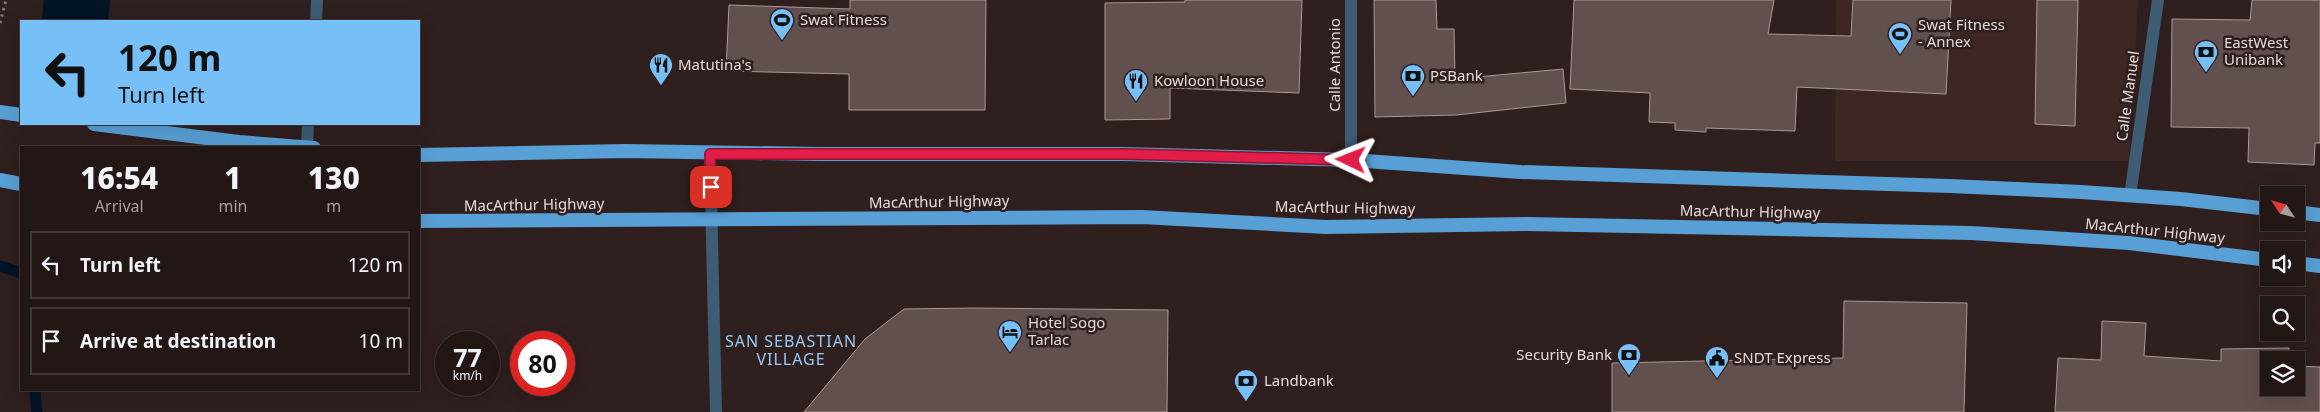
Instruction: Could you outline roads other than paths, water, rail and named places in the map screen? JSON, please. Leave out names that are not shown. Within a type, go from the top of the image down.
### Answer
[{"type":"highway","points":[[0,112],[20,115]]},
{"type":"highway","points":[[102,125],[239,142],[293,146]]},
{"type":"highway","name":"MacArthur Highway","points":[[420,156],[626,151],[710,154],[1123,154],[1351,160],[1521,172],[1950,186],[2181,199],[2260,208]]},
{"type":"highway","points":[[0,180],[20,184]]},
{"type":"highway","points":[[2305,213],[2320,215]]},
{"type":"highway","name":"MacArthur Highway","points":[[420,221],[1142,216],[1326,227],[1528,224],[1971,233],[2129,243],[2260,259]]},
{"type":"highway","points":[[2305,264],[2320,266]]},
{"type":"street","points":[[316,20],[317,0]]},
{"type":"street","name":"Calle Antonio","points":[[1351,0],[1351,160]]},
{"type":"street","name":"Calle Manuel","points":[[2130,196],[2158,0]]},
{"type":"street","points":[[307,146],[308,125]]},
{"type":"street","points":[[710,154],[716,412]]},
{"type":"waterway","points":[[75,20],[77,0]]},
{"type":"waterway","points":[[0,266],[20,273]]},
{"type":"waterway","points":[[35,391],[37,412]]},
{"type":"place","name":"Swat Fitness","points":[[782,41]]},
{"type":"place","name":"Swat Fitness - Annex","points":[[1900,55]]},
{"type":"place","name":"EastWest Unibank","points":[[2206,73]]},
{"type":"place","name":"Matutina's","points":[[661,86]]},
{"type":"place","name":"PSBank","points":[[1413,97]]},
{"type":"place","name":"Kowloon House","points":[[1136,102]]},
{"type":"place","name":"Hotel Sogo Tarlac","points":[[1010,353]]},
{"type":"place","name":"Security Bank","points":[[1629,376]]},
{"type":"place","name":"SNDT Express","points":[[1717,379]]},
{"type":"place","name":"Landbank","points":[[1246,402]]},
{"type":"district","name":"SAN SEBASTIAN VILLAGE","points":[[791,350]]}]
